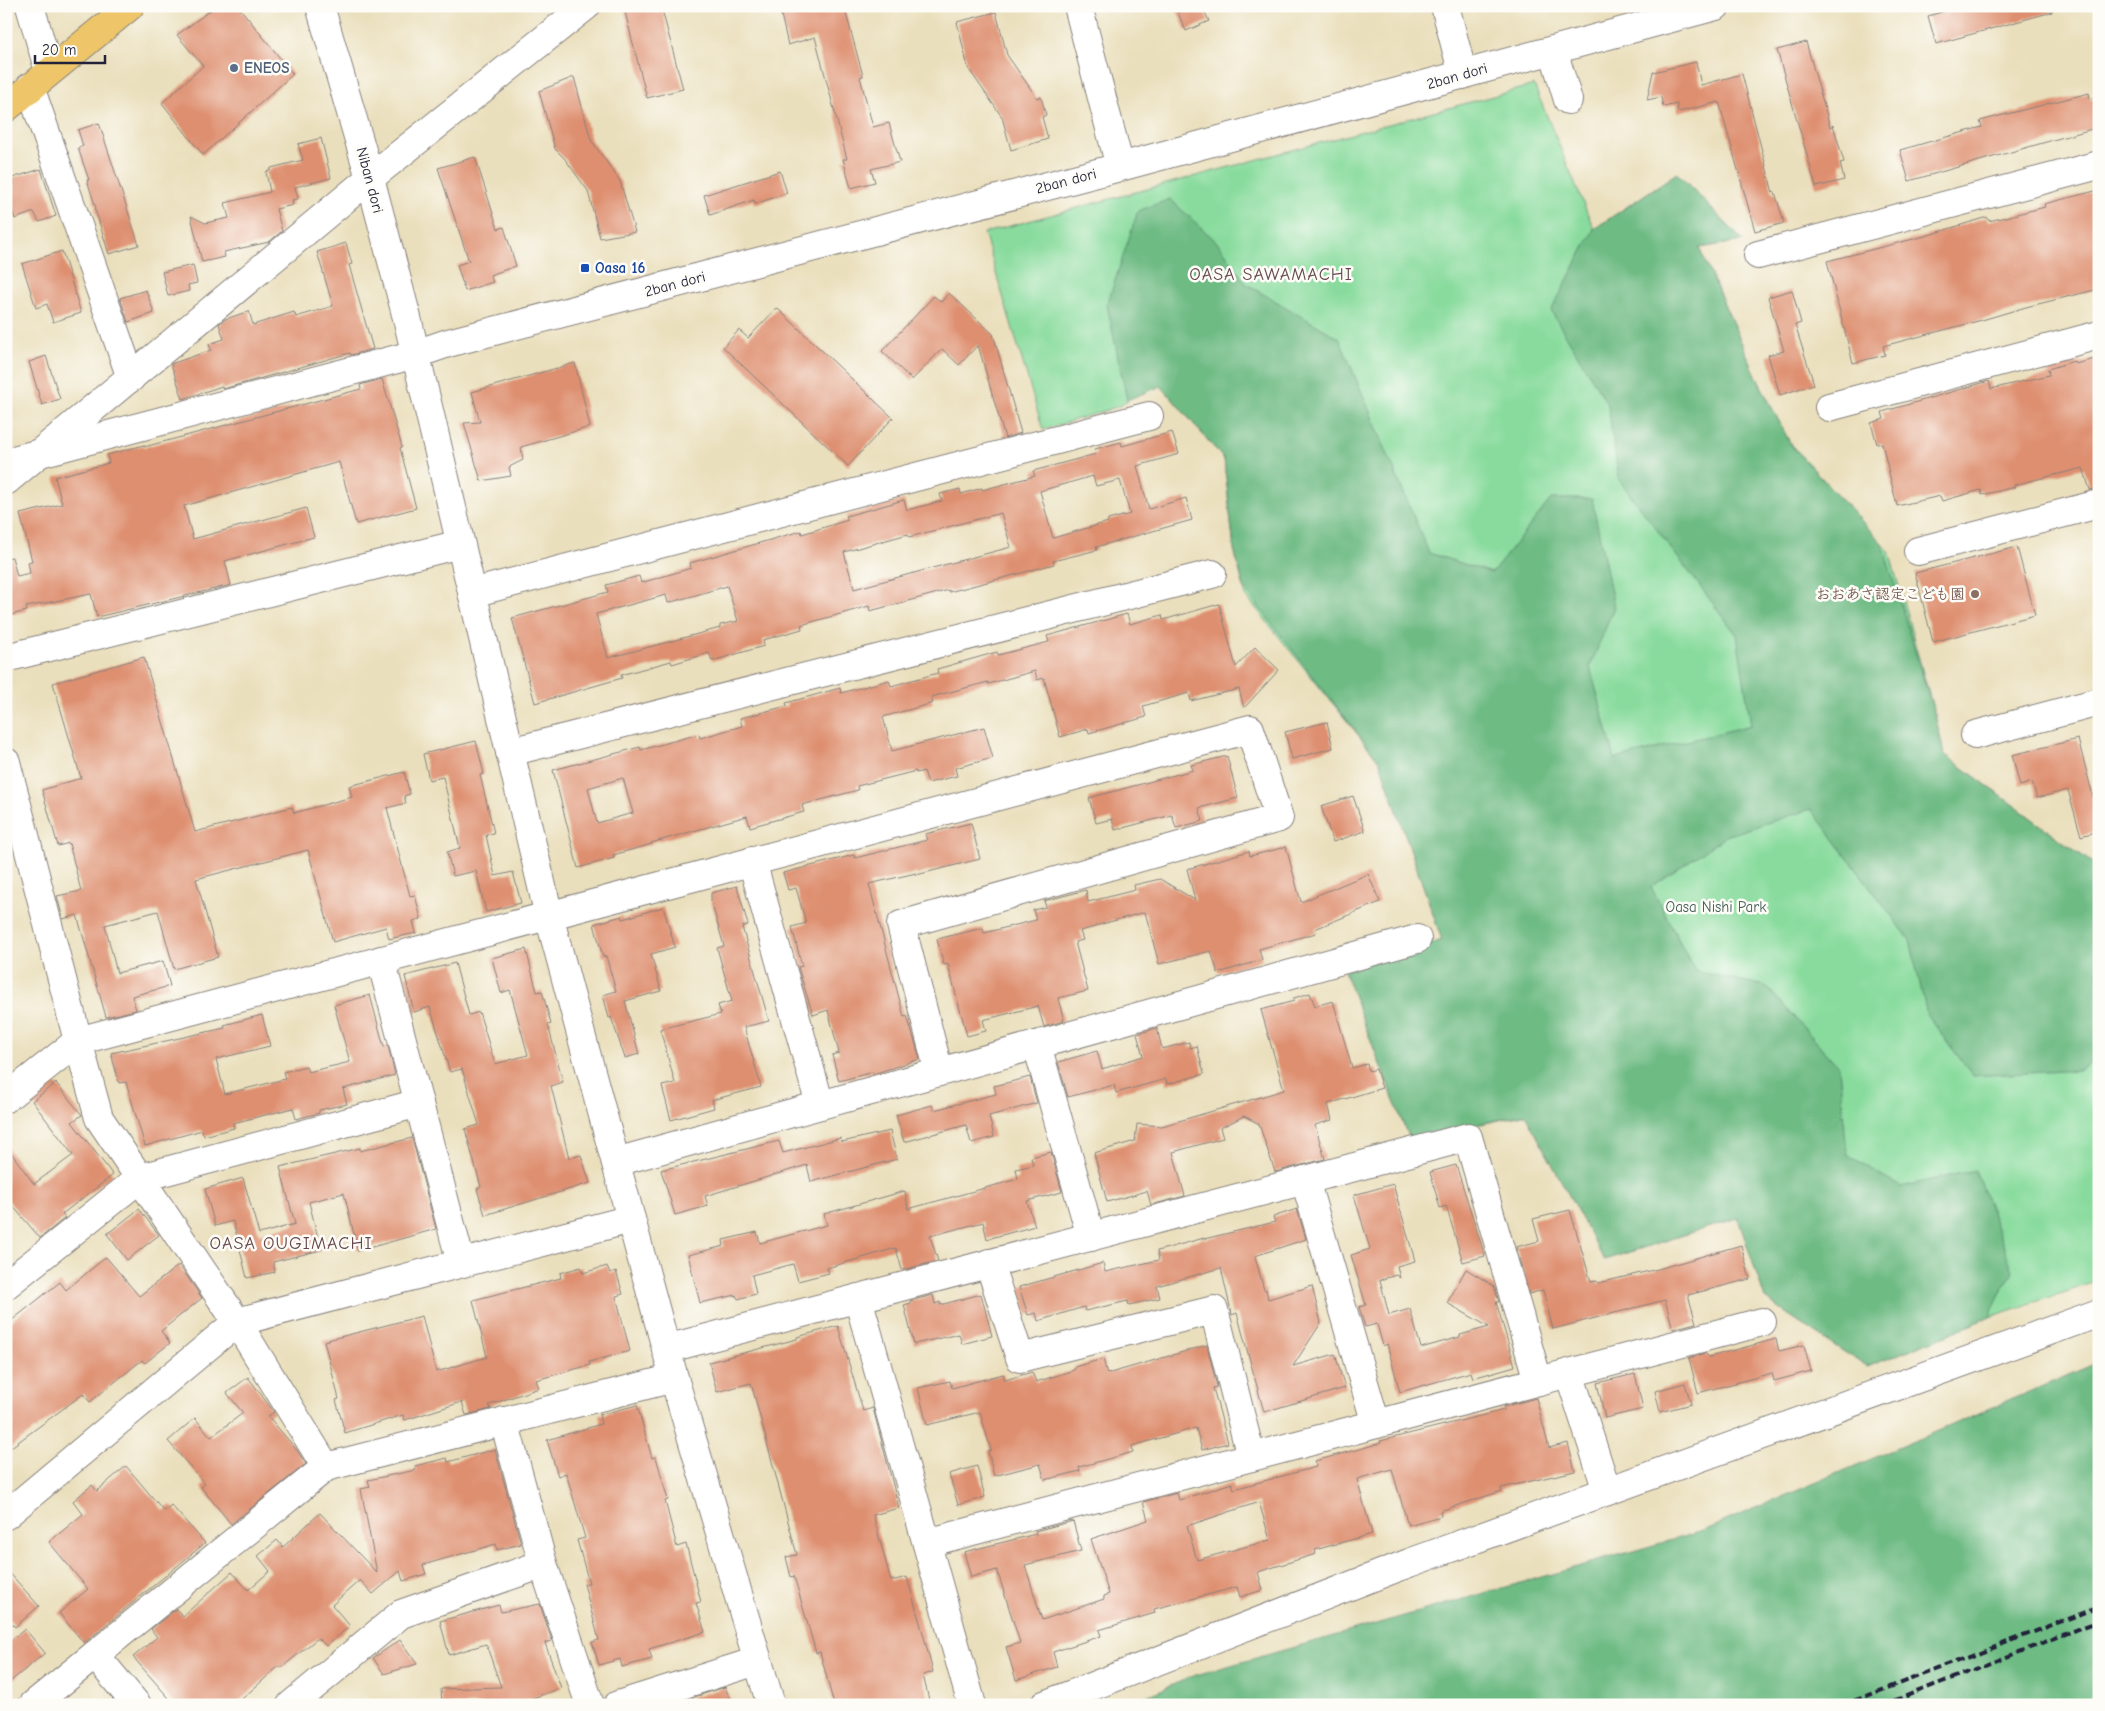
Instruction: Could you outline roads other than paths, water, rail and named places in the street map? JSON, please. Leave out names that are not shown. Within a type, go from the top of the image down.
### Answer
[{"type":"main road","points":[[6,108],[130,6]]},
{"type":"street","points":[[30,6],[40,79],[131,378]]},
{"type":"street","name":"Niban dori","points":[[320,6],[370,178],[416,354],[549,916],[674,1378],[756,1661],[771,1705]]},
{"type":"street","points":[[6,481],[370,178],[586,6]]},
{"type":"street","points":[[1078,6],[1120,167]]},
{"type":"street","points":[[1445,6],[1463,75]]},
{"type":"street","name":"2ban dori","points":[[6,462],[1463,75],[1553,50],[1663,13],[1716,6]]},
{"type":"street","points":[[1553,50],[1568,100]]},
{"type":"street","points":[[1758,255],[1876,214],[2099,165]]},
{"type":"street","points":[[1828,407],[2099,335]]},
{"type":"street","points":[[472,593],[1149,416]]},
{"type":"street","points":[[1918,551],[2099,504]]},
{"type":"street","points":[[6,658],[460,544]]},
{"type":"street","points":[[510,752],[1212,574]]},
{"type":"street","points":[[1976,735],[2099,702]]},
{"type":"street","points":[[6,1098],[78,1042],[1250,729],[1279,818],[900,925],[938,1072]]},
{"type":"street","points":[[6,762],[99,1118],[237,1322],[326,1467]]},
{"type":"street","points":[[752,862],[820,1105]]},
{"type":"street","points":[[616,1162],[1417,939]]},
{"type":"street","points":[[381,960],[461,1263]]},
{"type":"street","points":[[1037,1045],[1091,1236]]},
{"type":"street","points":[[6,1286],[140,1178],[419,1103]]},
{"type":"street","points":[[666,1349],[1468,1136],[1538,1381]]},
{"type":"street","points":[[1305,1180],[1376,1424]]},
{"type":"street","points":[[6,1515],[237,1322],[631,1219]]},
{"type":"street","points":[[989,1263],[1020,1358],[1214,1310],[1250,1457]]},
{"type":"street","points":[[858,1298],[972,1705]]},
{"type":"street","points":[[1044,1705],[1409,1564],[2099,1312]]},
{"type":"street","points":[[926,1543],[1762,1322]]},
{"type":"street","points":[[1569,1373],[1607,1491]]},
{"type":"street","points":[[33,1705],[326,1467],[674,1378]]},
{"type":"street","points":[[504,1421],[543,1564],[590,1705]]},
{"type":"street","points":[[291,1705],[401,1614],[543,1564]]},
{"type":"street","points":[[95,1655],[137,1705]]},
{"type":"street","points":[[618,1705],[756,1661]]},
{"type":"railway","points":[[1843,1705],[2099,1607]]},
{"type":"railway","points":[[1883,1705],[2099,1621]]},
{"type":"place","name":"ENEOS","points":[[234,68]]},
{"type":"place","name":"Oasa 16","points":[[585,268]]},
{"type":"place","name":"おおあさ認定こども園","points":[[1975,594]]},
{"type":"district","name":"OASA SAWAMACHI","points":[[1271,274]]},
{"type":"district","name":"OASA OUGIMACHI","points":[[291,1243]]},
{"type":"park label","name":"Oasa Nishi Park","points":[[1716,907]]}]
